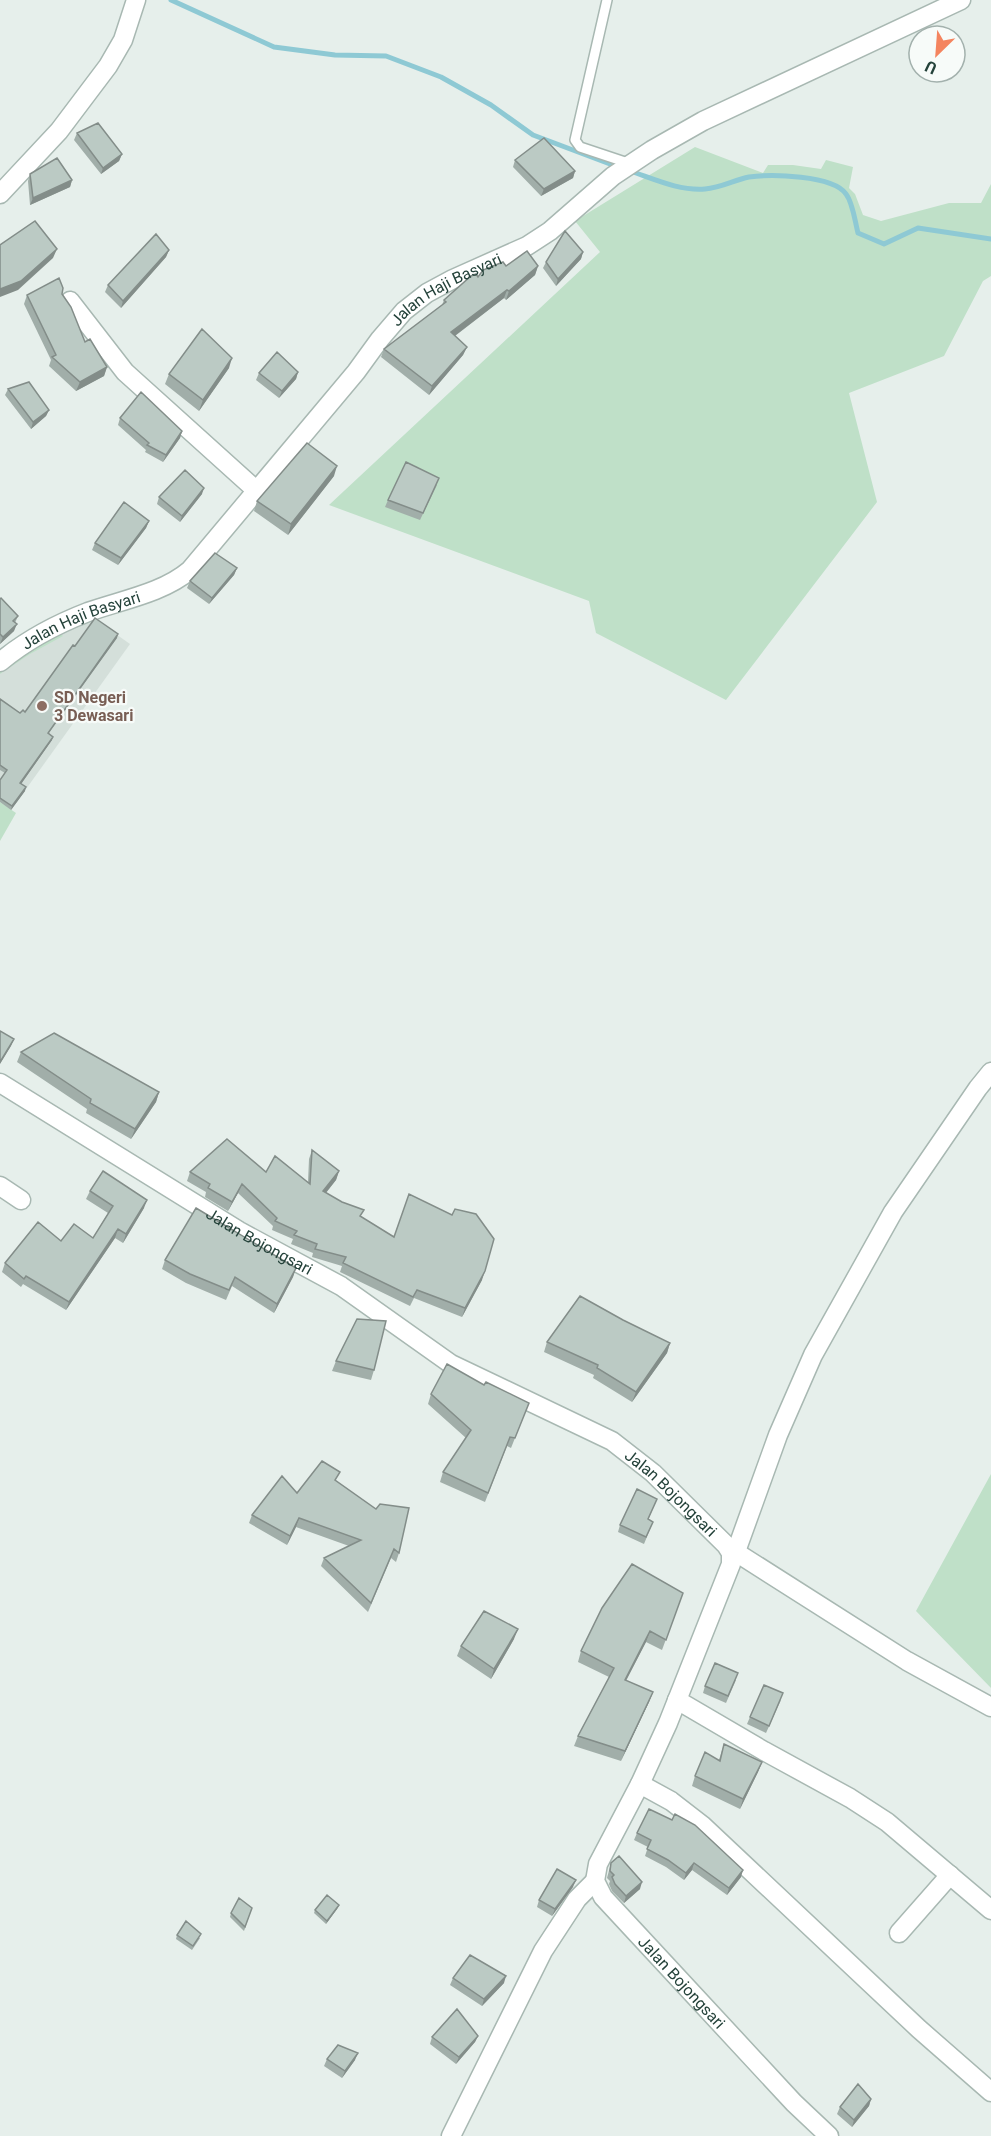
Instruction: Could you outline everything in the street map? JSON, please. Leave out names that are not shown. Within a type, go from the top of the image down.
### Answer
[{"type":"street","points":[[0,194],[59,131],[108,66],[123,40],[136,0]]},
{"type":"street","name":"Jalan Haji Basyari","points":[[0,662],[28,642],[86,613],[180,579],[199,561],[404,311],[427,293],[527,246],[550,231],[613,176],[652,150],[704,121],[961,0]]},
{"type":"street","points":[[70,301],[125,372],[257,491]]},
{"type":"street","points":[[451,2136],[543,1951],[578,1899],[595,1881],[598,1863],[640,1784],[677,1700],[731,1564],[733,1552],[786,1415],[813,1354],[893,1212],[991,1072]]},
{"type":"street","name":"Jalan Bojongsari","points":[[0,1083],[239,1231],[341,1286],[451,1364],[612,1441],[653,1473],[733,1552],[907,1661],[991,1707]]},
{"type":"street","points":[[0,1186],[21,1200]]},
{"type":"street","points":[[677,1700],[850,1798],[886,1822],[991,1910]]},
{"type":"street","points":[[640,1784],[688,1813],[702,1825],[919,2029],[991,2092]]},
{"type":"street","points":[[899,1933],[950,1875]]},
{"type":"street","name":"Jalan Bojongsari","points":[[595,1881],[603,1897],[794,2103],[829,2136]]},
{"type":"lane","points":[[607,0],[575,142],[580,147],[631,164]]},
{"type":"shaded area","name":"SD Negeri 3 Dewasari","points":[[93,618],[130,644],[11,810],[0,802],[0,669],[28,649]]},
{"type":"green space","points":[[695,147],[763,173],[768,165],[793,165],[821,169],[826,160],[853,167],[849,188],[855,194],[863,215],[881,221],[949,203],[981,203],[991,184],[991,276],[983,281],[944,356],[849,393],[877,502],[726,700],[596,633],[589,601],[329,505],[600,252],[575,221]]},
{"type":"green space","points":[[58,632],[63,636],[0,674],[0,669]]},
{"type":"green space","points":[[0,802],[16,813],[0,841]]},
{"type":"green space","points":[[991,1474],[991,1688],[916,1611]]},
{"type":"building","points":[[98,123],[122,154],[103,168],[77,133]]},
{"type":"building","points":[[544,138],[575,171],[544,189],[515,160]]},
{"type":"building","points":[[57,158],[72,180],[33,198],[30,174]]},
{"type":"building","points":[[35,221],[57,249],[21,281],[0,289],[0,245]]},
{"type":"building","points":[[565,231],[583,252],[558,279],[546,262]]},
{"type":"building","points":[[156,234],[169,250],[123,301],[108,285]]},
{"type":"building","points":[[527,251],[538,266],[509,291],[507,290],[451,332],[467,347],[432,386],[384,349],[446,302],[444,300],[471,276],[476,274],[478,277],[483,270],[503,262],[506,266]]},
{"type":"building","points":[[59,278],[63,288],[62,294],[71,307],[85,342],[90,339],[107,367],[80,382],[52,357],[56,355],[27,295]]},
{"type":"building","points":[[202,329],[232,358],[203,400],[169,374]]},
{"type":"building","points":[[277,352],[298,372],[282,391],[259,373]]},
{"type":"building","points":[[29,382],[49,410],[33,422],[8,389]]},
{"type":"building","points":[[141,392],[182,431],[166,455],[147,445],[149,443],[120,418]]},
{"type":"building","points":[[307,443],[337,466],[291,524],[257,501]]},
{"type":"building","points":[[406,462],[439,478],[423,513],[388,500]]},
{"type":"building","points":[[185,470],[204,488],[182,516],[159,497]]},
{"type":"building","points":[[124,502],[149,521],[121,558],[95,543]]},
{"type":"building","points":[[215,553],[237,568],[212,598],[190,581]]},
{"type":"building","points":[[1,598],[18,616],[13,621],[17,624],[3,637],[0,634]]},
{"type":"building","points":[[95,618],[118,634],[48,733],[53,737],[20,783],[26,787],[12,806],[0,798],[0,780],[7,770],[0,765],[0,699],[20,713],[23,710],[25,712]]},
{"type":"building","points":[[0,1031],[14,1039],[0,1062]]},
{"type":"building","points":[[54,1033],[159,1092],[135,1129],[90,1103],[91,1099],[21,1052]]},
{"type":"building","points":[[227,1139],[266,1172],[275,1156],[310,1184],[312,1150],[339,1171],[323,1191],[342,1202],[364,1210],[360,1216],[394,1237],[409,1194],[452,1215],[455,1209],[476,1214],[494,1239],[485,1271],[465,1308],[417,1290],[413,1297],[343,1263],[346,1257],[315,1249],[317,1244],[294,1235],[297,1231],[275,1221],[277,1218],[242,1184],[232,1202],[208,1188],[210,1184],[190,1172]]},
{"type":"building","points":[[103,1171],[147,1200],[126,1234],[118,1229],[69,1302],[26,1276],[24,1279],[5,1263],[38,1222],[61,1241],[74,1224],[93,1238],[113,1206],[90,1191]]},
{"type":"building","points":[[196,1208],[296,1268],[277,1304],[235,1277],[229,1290],[190,1274],[165,1260]]},
{"type":"building","points":[[580,1296],[670,1343],[636,1392],[597,1368],[598,1365],[547,1342]]},
{"type":"building","points":[[357,1319],[386,1321],[374,1370],[336,1361]]},
{"type":"building","points":[[447,1364],[484,1385],[486,1382],[529,1403],[515,1438],[510,1437],[488,1493],[443,1472],[471,1430],[431,1394]]},
{"type":"building","points":[[322,1461],[340,1472],[335,1480],[376,1509],[380,1504],[409,1508],[399,1553],[394,1549],[371,1603],[324,1558],[361,1540],[299,1518],[290,1536],[252,1515],[282,1476],[297,1493]]},
{"type":"building","points":[[637,1489],[657,1499],[648,1519],[653,1522],[646,1537],[620,1525]]},
{"type":"building","points":[[632,1564],[683,1593],[666,1640],[650,1631],[625,1680],[653,1692],[625,1751],[578,1736],[614,1668],[581,1651],[602,1608]]},
{"type":"building","points":[[484,1611],[518,1629],[494,1669],[461,1646]]},
{"type":"building","points":[[715,1663],[738,1673],[728,1696],[705,1686]]},
{"type":"building","points":[[764,1685],[783,1693],[769,1726],[750,1717]]},
{"type":"building","points":[[724,1744],[762,1762],[743,1799],[695,1776],[705,1752],[720,1761]]},
{"type":"building","points":[[649,1809],[672,1820],[675,1814],[695,1825],[743,1870],[729,1888],[694,1863],[686,1873],[647,1849],[651,1840],[637,1833]]},
{"type":"building","points":[[619,1856],[642,1882],[626,1896],[615,1884],[612,1877],[614,1875],[610,1871],[611,1863]]},
{"type":"building","points":[[557,1869],[576,1880],[555,1909],[539,1900]]},
{"type":"building","points":[[327,1895],[339,1905],[327,1921],[315,1910]]},
{"type":"building","points":[[239,1898],[252,1908],[245,1927],[231,1913]]},
{"type":"building","points":[[186,1921],[201,1934],[193,1946],[177,1935]]},
{"type":"building","points":[[470,1955],[506,1976],[484,1999],[453,1978]]},
{"type":"building","points":[[457,2009],[478,2036],[459,2057],[432,2037]]},
{"type":"building","points":[[338,2045],[358,2053],[345,2071],[327,2059]]},
{"type":"building","points":[[858,2084],[871,2099],[854,2120],[840,2107]]},
{"type":"waterway","points":[[171,0],[274,47],[335,55],[386,56],[441,77],[491,105],[533,135],[618,167]]},
{"type":"waterway","points":[[630,171],[667,184],[695,189],[722,186],[743,178],[759,176],[815,179],[839,188],[846,194],[852,207],[858,233],[884,244],[918,228],[991,239]]},
{"type":"place","name":"SD Negeri 3 Dewasari","points":[[42,706]]}]
